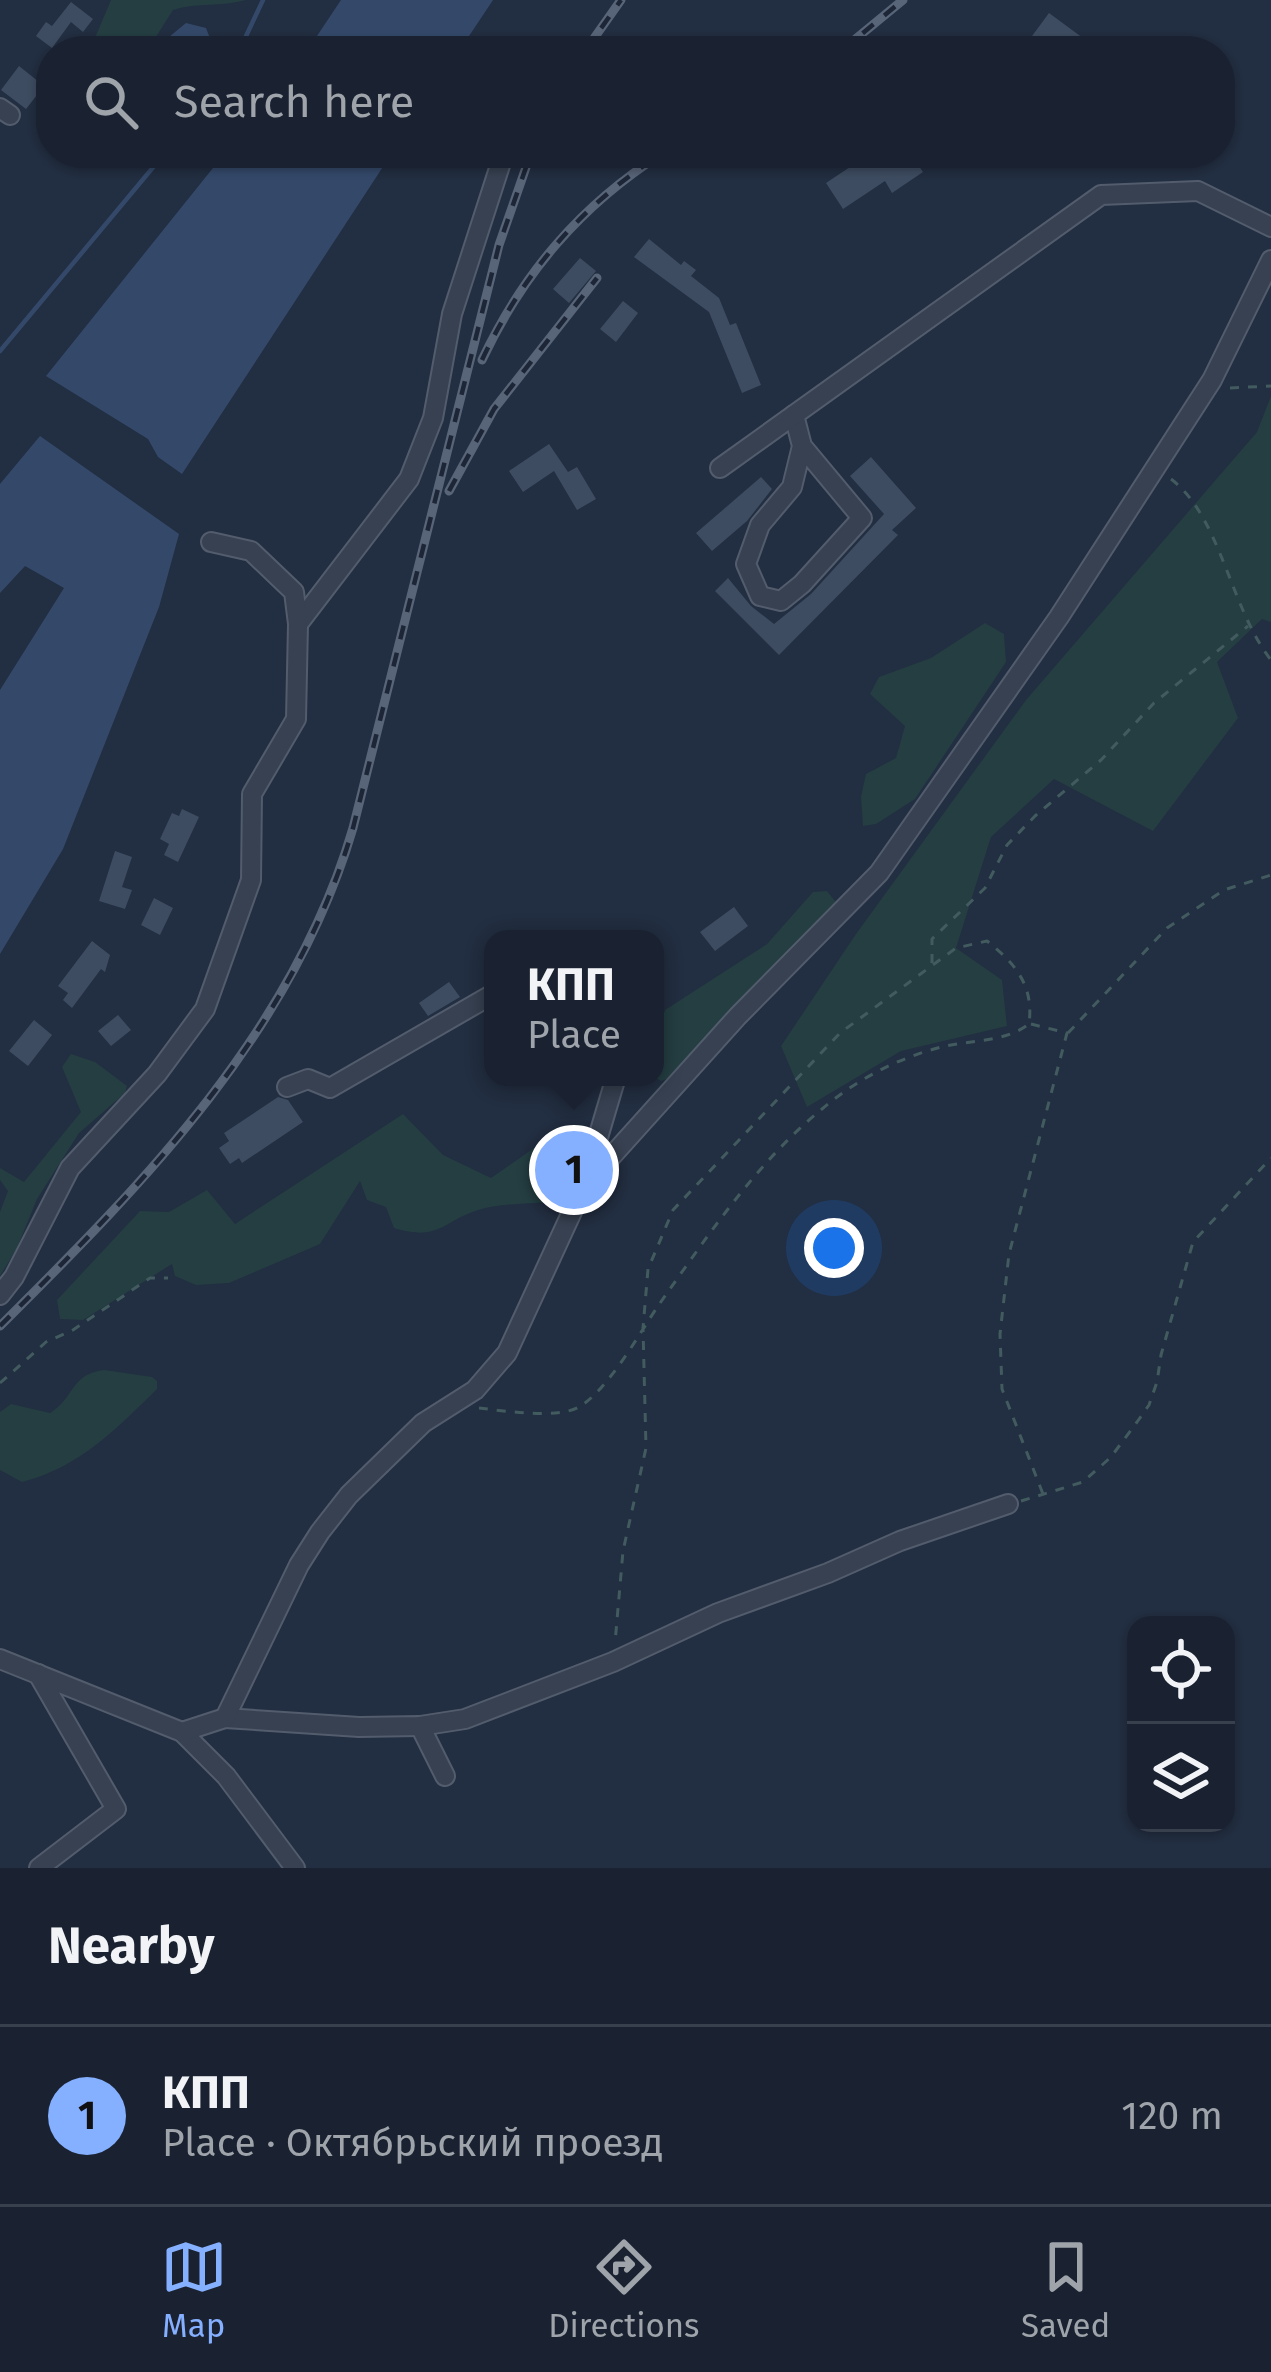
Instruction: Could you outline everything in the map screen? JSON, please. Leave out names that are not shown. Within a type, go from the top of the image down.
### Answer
[{"type":"street","points":[[298,624],[409,479],[433,418],[452,314],[499,168]]},
{"type":"street","points":[[720,468],[1101,195],[1198,191],[1271,227]]},
{"type":"street","points":[[583,1188],[738,1016],[879,873],[1059,617],[1212,380],[1271,260]]},
{"type":"street","points":[[794,416],[802,446],[862,518],[781,601],[760,596],[746,564],[760,525],[791,487],[802,446]]},
{"type":"street","points":[[0,1294],[14,1277],[70,1168],[198,1022],[215,987],[251,880],[252,794],[296,719],[298,624],[294,592],[280,578],[251,551],[211,542]]},
{"type":"street","points":[[287,1087],[308,1078],[330,1088],[484,999]]},
{"type":"street","points":[[225,1718],[299,1565],[320,1532],[423,1423],[475,1390],[507,1353],[583,1188],[613,1086]]},
{"type":"street","points":[[182,1732],[225,1718],[420,1726],[465,1719],[614,1662],[718,1613],[1008,1504]]},
{"type":"street","points":[[0,1659],[182,1732],[226,1776],[295,1868]]},
{"type":"street","points":[[38,1674],[116,1809],[39,1868]]},
{"type":"street","points":[[420,1726],[446,1776]]},
{"type":"path","points":[[1212,380],[1232,389],[1271,386]]},
{"type":"path","points":[[1152,473],[1174,479],[1189,496],[1248,626],[1271,660]]},
{"type":"path","points":[[932,966],[932,939],[985,888],[1007,845],[1101,760],[1154,703],[1248,626]]},
{"type":"path","points":[[1043,1494],[1002,1389],[1000,1334],[1010,1255],[1067,1034],[1167,928],[1224,890],[1271,875]]},
{"type":"path","points":[[452,1405],[519,1413],[575,1409],[595,1395],[643,1328],[760,1171],[820,1109],[877,1070],[936,1048],[1013,1037],[1029,1024],[1032,999],[1013,961],[987,941],[956,948],[840,1033],[673,1210],[647,1269],[643,1328],[646,1448],[623,1551],[614,1662]]},
{"type":"path","points":[[1029,1024],[1067,1034]]},
{"type":"path","points":[[1008,1504],[1084,1482],[1111,1457],[1149,1405],[1193,1242],[1271,1158]]},
{"type":"path","points":[[0,1384],[46,1342],[73,1330],[150,1278],[167,1278]]},
{"type":"green space","points":[[111,0],[246,0],[173,10],[157,36],[96,36]]},
{"type":"green space","points":[[1271,396],[1271,622],[1262,619],[1217,662],[1238,718],[1153,831],[1054,779],[991,837],[956,948],[1002,980],[1007,1026],[901,1051],[807,1107],[781,1046],[1026,700],[1257,432]]},
{"type":"green space","points":[[985,623],[1004,634],[1006,662],[915,799],[876,824],[863,826],[861,797],[866,774],[896,758],[905,726],[870,694],[879,677],[931,658]]},
{"type":"green space","points":[[827,891],[839,906],[675,1076],[664,1080],[665,1010],[767,944],[813,892]]},
{"type":"green space","points":[[71,1054],[95,1062],[127,1086],[125,1093],[79,1133],[37,1199],[0,1276],[0,1212],[8,1191],[0,1180],[0,1168],[24,1182],[81,1112],[62,1067]]},
{"type":"green space","points":[[403,1114],[443,1155],[491,1178],[557,1132],[571,1151],[558,1201],[487,1208],[431,1231],[409,1232],[394,1228],[386,1207],[367,1200],[360,1181],[320,1244],[229,1283],[196,1285],[175,1276],[172,1264],[83,1320],[60,1319],[57,1300],[140,1211],[169,1212],[207,1190],[235,1224]]},
{"type":"green space","points":[[104,1370],[152,1377],[157,1389],[111,1432],[62,1467],[22,1482],[0,1470],[0,1412],[11,1404],[50,1413],[85,1376]]},
{"type":"water","points":[[341,0],[493,0],[469,36],[317,36]]},
{"type":"water","points":[[186,23],[206,28],[209,36],[170,36]]},
{"type":"water","points":[[213,168],[382,168],[182,474],[158,457],[148,439],[46,376]]},
{"type":"water","points":[[40,436],[179,534],[159,607],[63,849],[0,954],[0,690],[64,588],[25,566],[0,593],[0,484]]},
{"type":"building","points":[[71,2],[93,19],[83,32],[71,22],[61,36],[36,36],[46,22],[52,26]]},
{"type":"building","points":[[1049,13],[1080,36],[1032,36]]},
{"type":"building","points":[[19,66],[36,80],[36,96],[26,109],[1,90]]},
{"type":"building","points":[[848,168],[920,168],[923,172],[892,193],[885,181],[843,209],[826,183]]},
{"type":"building","points":[[649,239],[681,265],[684,261],[696,270],[691,276],[719,298],[730,325],[736,323],[761,385],[742,393],[709,312],[634,257]]},
{"type":"building","points":[[580,258],[596,271],[569,303],[553,289]]},
{"type":"building","points":[[623,301],[638,313],[616,342],[600,329]]},
{"type":"building","points":[[549,444],[568,472],[577,467],[596,499],[577,510],[554,471],[523,492],[509,471]]},
{"type":"building","points":[[871,457],[916,508],[892,530],[898,535],[779,655],[715,591],[728,578],[774,624],[811,594],[884,514],[850,476]]},
{"type":"building","points":[[761,477],[772,489],[747,521],[712,551],[696,533]]},
{"type":"building","points":[[182,809],[199,817],[178,862],[164,855],[169,844],[160,839],[172,813],[179,816]]},
{"type":"building","points":[[115,851],[132,857],[122,887],[132,890],[125,909],[99,901]]},
{"type":"building","points":[[154,898],[173,908],[160,935],[141,925]]},
{"type":"building","points":[[734,907],[748,926],[715,951],[700,932]]},
{"type":"building","points":[[92,941],[110,955],[105,972],[101,969],[72,1008],[63,1000],[68,993],[58,986]]},
{"type":"building","points":[[449,982],[460,997],[428,1016],[419,1003]]},
{"type":"building","points":[[118,1015],[131,1030],[111,1046],[98,1031]]},
{"type":"building","points":[[34,1020],[52,1035],[28,1066],[9,1051]]},
{"type":"building","points":[[278,1097],[288,1100],[303,1122],[242,1163],[239,1158],[230,1164],[219,1148],[229,1141],[224,1133]]},
{"type":"waterway","points":[[246,36],[263,0]]},
{"type":"waterway","points":[[0,351],[152,168]]},
{"type":"railway","points":[[596,36],[621,0]]},
{"type":"railway","points":[[859,36],[903,0]]},
{"type":"railway","points":[[0,1326],[108,1215],[209,1098],[293,971],[327,901],[353,828],[499,245],[526,168]]},
{"type":"railway","points":[[482,360],[516,298],[557,243],[640,168]]},
{"type":"railway","points":[[449,491],[494,409],[597,278]]},
{"type":"place","name":"КПП","points":[[574,1170]]}]
